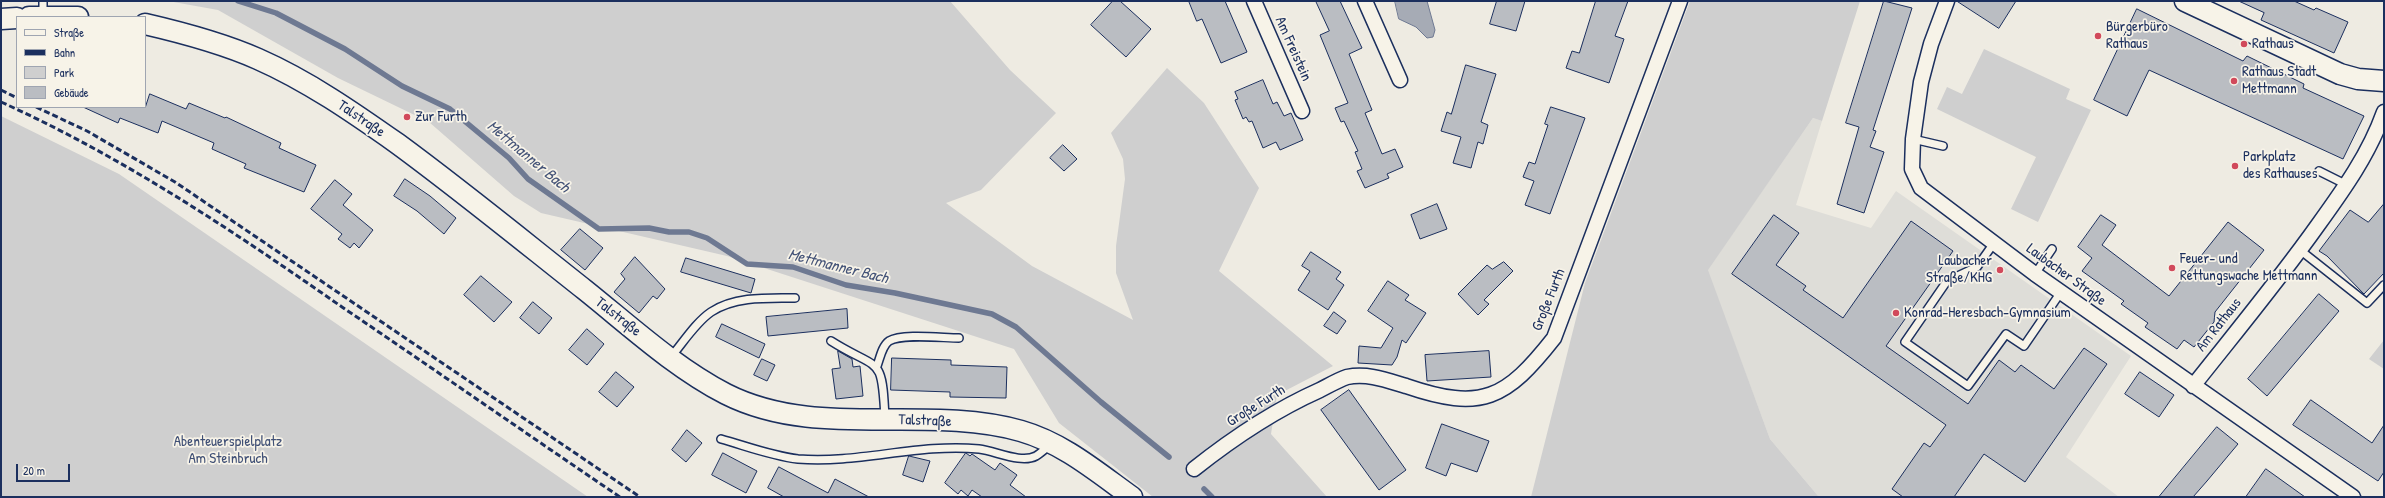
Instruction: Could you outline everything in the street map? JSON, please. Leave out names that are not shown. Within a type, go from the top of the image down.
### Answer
[{"type":"main road","points":[[2188,2],[2340,74],[2358,79],[2384,81]]},
{"type":"main road","points":[[39,13],[68,16]]},
{"type":"main road","points":[[1,19],[16,18]]},
{"type":"main road","name":"Talstraße","points":[[146,24],[223,45],[259,60],[352,111],[431,168],[670,358],[724,393],[755,407],[800,415],[949,421],[1020,431],[1052,443],[1076,457],[1132,497]]},
{"type":"street","name":"Am Freistein","points":[[1254,1],[1302,111]]},
{"type":"street","points":[[1365,1],[1400,80]]},
{"type":"street","name":"Große Furth","points":[[1194,469],[1240,435],[1299,399],[1346,378],[1361,376],[1377,377],[1429,394],[1466,400],[1486,396],[1506,387],[1530,368],[1554,338],[1680,1]]},
{"type":"street","name":"Laubacher Straße","points":[[1947,1],[1931,44],[1923,75],[1913,139],[1912,169],[1921,188],[2035,274],[2353,497]]},
{"type":"street","name":"Am Rathaus","points":[[2193,386],[2300,250],[2347,185],[2381,129],[2384,112]]},
{"type":"lane","points":[[1913,139],[1943,146]]},
{"type":"lane","points":[[2319,171],[2347,185]]},
{"type":"lane","points":[[1994,243],[1977,267],[1953,276],[1947,281],[1905,342],[1968,386],[2006,334],[2024,346],[2061,292]]},
{"type":"lane","points":[[2035,274],[2052,249]]},
{"type":"lane","points":[[2300,250],[2367,303],[2384,285]]},
{"type":"lane","points":[[670,358],[711,312],[734,302],[762,298],[796,298]]},
{"type":"lane","points":[[877,366],[886,345],[890,340],[902,337],[959,338]]},
{"type":"lane","points":[[830,341],[877,366],[883,381],[885,419]]},
{"type":"lane","points":[[721,439],[760,451],[796,458],[825,460],[952,448],[980,450],[1028,458],[1037,456],[1052,443]]},
{"type":"shaded area","points":[[1395,1],[1427,1],[1435,30],[1433,37],[1427,38],[1416,27],[1399,19]]},
{"type":"shaded area","name":"Konrad-Heresbach-Gymnasium","points":[[1813,118],[1822,121],[1796,205],[1871,228],[1896,191],[2131,356],[2066,457],[2119,497],[1819,497],[1770,439],[1707,270]]},
{"type":"green space","points":[[168,1],[950,1],[1010,70],[1056,113],[981,190],[946,203],[1032,266],[1133,320],[1116,273],[1116,246],[1125,179],[1123,159],[1111,133],[1167,68],[1204,103],[1259,188],[1219,271],[1333,366],[1277,395],[1271,434],[1327,497],[1153,497],[1059,423],[1014,349],[727,256],[541,213],[514,196],[429,122],[338,78],[218,10]]},
{"type":"green space","points":[[1690,1],[1860,1],[1822,121],[1813,118],[1708,270],[1770,439],[1819,497],[1531,497],[1585,283]]},
{"type":"green space","points":[[1984,49],[2070,89],[2066,99],[2091,110],[2038,222],[2011,209],[2036,157],[1937,109],[1947,87],[1962,94]]},
{"type":"green space","name":"Abenteuerspielplatz Am Steinbruch","points":[[1,116],[119,174],[588,497],[1,497]]},
{"type":"green space","points":[[2384,340],[2384,369],[2369,359]]},
{"type":"building","points":[[1113,1],[1120,1],[1151,29],[1126,57],[1091,25]]},
{"type":"building","points":[[1189,1],[1225,1],[1247,52],[1221,63],[1202,19],[1197,21]]},
{"type":"building","points":[[1316,1],[1340,1],[1362,48],[1349,54],[1372,110],[1365,113],[1382,154],[1395,149],[1403,167],[1387,174],[1389,178],[1365,188],[1357,171],[1362,169],[1355,152],[1358,151],[1344,121],[1341,122],[1335,108],[1348,103],[1320,35],[1329,31]]},
{"type":"building","points":[[1497,1],[1525,1],[1516,31],[1490,24]]},
{"type":"building","points":[[1596,1],[1628,1],[1615,36],[1624,39],[1609,83],[1566,68],[1572,51],[1579,53]]},
{"type":"building","points":[[1884,1],[1912,8],[1873,130],[1876,131],[1870,147],[1884,152],[1864,213],[1837,204],[1859,127],[1846,123]]},
{"type":"building","points":[[1957,1],[2016,1],[1999,28]]},
{"type":"building","points":[[2239,1],[2294,1],[2314,10],[2316,8],[2348,22],[2334,53],[2261,20],[2264,13]]},
{"type":"building","name":"Rathaus Stadt Mettmann","points":[[2137,9],[2243,61],[2247,56],[2304,84],[2303,88],[2364,116],[2343,159],[2149,70],[2127,116],[2094,100]]},
{"type":"building","points":[[1466,65],[1496,74],[1481,122],[1488,125],[1483,144],[1478,142],[1471,168],[1453,163],[1461,137],[1441,131],[1447,112],[1451,114]]},
{"type":"building","points":[[1263,80],[1273,104],[1277,102],[1284,116],[1291,113],[1303,140],[1280,150],[1276,142],[1263,148],[1252,121],[1249,122],[1246,117],[1243,119],[1235,100],[1238,99],[1235,92]]},
{"type":"building","points":[[150,94],[186,109],[189,103],[225,118],[226,117],[281,143],[279,148],[316,165],[304,192],[244,168],[246,164],[212,149],[214,143],[162,121],[158,133],[120,118],[118,123],[85,108],[146,108]]},
{"type":"building","points":[[1551,107],[1585,118],[1550,214],[1525,205],[1534,181],[1523,177],[1529,162],[1535,164],[1548,125],[1545,124]]},
{"type":"building","points":[[1063,145],[1077,159],[1064,171],[1050,158]]},
{"type":"building","points":[[405,179],[430,196],[456,218],[444,234],[417,211],[394,196]]},
{"type":"building","points":[[335,180],[352,194],[343,205],[373,230],[359,248],[354,243],[350,248],[338,239],[342,234],[311,209]]},
{"type":"building","points":[[1437,204],[1447,229],[1420,239],[1411,215]]},
{"type":"building","points":[[2384,204],[2384,273],[2364,294],[2327,256],[2319,251],[2350,210],[2368,222]]},
{"type":"building","points":[[1774,215],[1799,233],[1776,265],[1806,286],[1803,290],[1843,318],[1911,221],[1953,251],[1886,346],[1968,404],[1999,360],[2015,372],[2021,365],[2054,389],[2084,348],[2107,364],[2025,482],[1984,454],[1954,497],[1903,497],[1892,489],[1924,443],[1930,447],[1946,425],[1732,274]]},
{"type":"building","points":[[2101,215],[2116,225],[2102,245],[2169,296],[2228,222],[2264,250],[2215,312],[2214,322],[2194,347],[2184,340],[2177,349],[2145,327],[2148,323],[2121,304],[2124,301],[2082,271],[2092,258],[2078,247]]},
{"type":"building","points":[[580,229],[603,248],[585,270],[561,250]]},
{"type":"building","points":[[1311,252],[1341,272],[1336,279],[1344,285],[1328,310],[1298,290],[1310,271],[1302,266]]},
{"type":"building","points":[[635,257],[665,289],[657,299],[653,296],[639,313],[614,292],[625,279],[621,274]]},
{"type":"building","points":[[686,258],[755,279],[751,293],[681,272]]},
{"type":"building","points":[[1504,262],[1513,271],[1484,300],[1489,304],[1478,315],[1458,294],[1487,265],[1492,269]]},
{"type":"building","points":[[481,276],[512,302],[494,322],[464,295]]},
{"type":"building","points":[[1388,281],[1409,295],[1405,300],[1426,313],[1406,343],[1402,340],[1397,357],[1392,365],[1358,363],[1359,346],[1381,348],[1393,328],[1368,311]]},
{"type":"building","points":[[2319,294],[2339,311],[2267,396],[2248,379]]},
{"type":"building","points":[[533,302],[552,318],[539,334],[520,318]]},
{"type":"building","points":[[847,309],[848,328],[768,336],[766,317]]},
{"type":"building","points":[[1334,312],[1346,321],[1337,334],[1324,326]]},
{"type":"building","points":[[722,324],[765,344],[759,358],[716,337]]},
{"type":"building","points":[[587,329],[604,344],[587,365],[569,350]]},
{"type":"building","points":[[838,351],[852,359],[853,367],[860,366],[863,396],[836,399],[832,369],[840,368]]},
{"type":"building","points":[[1489,351],[1491,377],[1427,381],[1425,355]]},
{"type":"building","points":[[892,358],[951,360],[951,365],[1007,367],[1006,398],[950,397],[950,392],[891,390]]},
{"type":"building","points":[[762,359],[775,365],[767,381],[754,375]]},
{"type":"building","points":[[616,372],[634,387],[617,407],[599,392]]},
{"type":"building","points":[[2140,372],[2174,395],[2159,417],[2125,394]]},
{"type":"building","points":[[1349,390],[1406,470],[1379,490],[1321,410]]},
{"type":"building","points":[[2311,400],[2372,443],[2384,425],[2384,472],[2378,481],[2293,425]]},
{"type":"building","points":[[1442,424],[1489,441],[1477,472],[1451,463],[1446,476],[1426,468]]},
{"type":"building","points":[[2217,427],[2238,444],[2193,497],[2159,497]]},
{"type":"building","points":[[687,430],[702,443],[686,462],[672,450]]},
{"type":"building","points":[[723,453],[757,471],[746,493],[712,475]]},
{"type":"building","points":[[966,453],[970,456],[972,454],[995,470],[1000,463],[1017,475],[1010,485],[1026,497],[982,497],[972,490],[968,496],[961,490],[958,494],[945,483]]},
{"type":"building","points":[[909,456],[930,461],[923,482],[903,475]]},
{"type":"building","points":[[779,467],[828,493],[835,479],[869,497],[784,497],[768,488]]},
{"type":"building","points":[[2266,469],[2305,497],[2246,497]]},
{"type":"waterway","name":"Mettmanner Bach","points":[[238,1],[276,13],[345,49],[402,86],[450,109],[509,158],[528,179],[599,229],[649,228],[669,232],[689,232],[707,238],[747,264],[793,267],[846,285],[895,293],[992,314],[1016,327],[1101,402],[1169,457]]},
{"type":"waterway","name":"Mettmanner Bach","points":[[1204,489],[1212,497]]},
{"type":"railway","points":[[1,90],[16,98]]},
{"type":"railway","points":[[1,102],[46,123],[134,171],[218,223],[620,497]]},
{"type":"railway","points":[[38,108],[87,131],[175,182],[640,497]]},
{"type":"place","name":"Bürgerbüro Rathaus","points":[[2098,36]]},
{"type":"place","name":"Rathaus","points":[[2244,44]]},
{"type":"place","name":"Rathaus Stadt Mettmann","points":[[2234,81]]},
{"type":"place","name":"Zur Furth","points":[[407,117]]},
{"type":"place","name":"Parkplatz des Rathauses","points":[[2235,166]]},
{"type":"place","name":"Feuer- und Rettungswache Mettmann","points":[[2172,268]]},
{"type":"place","name":"Laubacher Straße/KHG","points":[[2000,270]]},
{"type":"place","name":"Konrad-Heresbach-Gymnasium","points":[[1896,313]]}]
